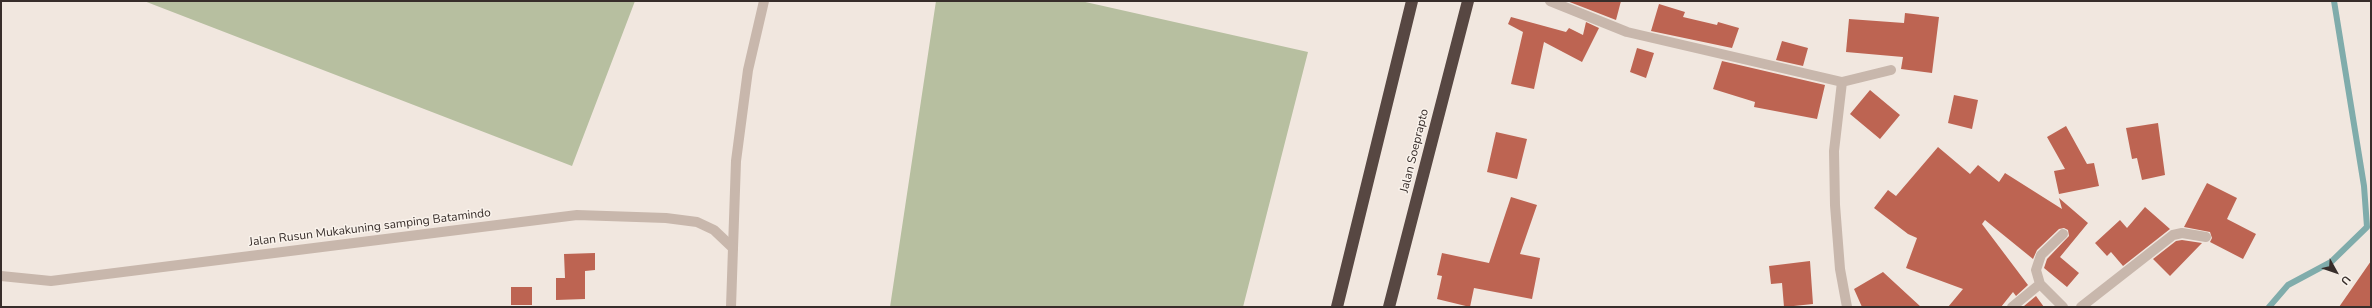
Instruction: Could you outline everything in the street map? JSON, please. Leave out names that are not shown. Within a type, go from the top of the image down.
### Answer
[{"type":"highway","points":[[1337,307],[1412,1]]},
{"type":"highway","name":"Jalan Soeprapto","points":[[1389,307],[1468,1]]},
{"type":"street","points":[[731,307],[736,161],[748,70],[764,1]]},
{"type":"street","points":[[1550,1],[1627,32],[1842,82],[1891,70]]},
{"type":"street","points":[[1842,82],[1834,151],[1835,205],[1840,269],[1847,307]]},
{"type":"street","name":"Jalan Rusun Mukakuning samping Batamindo","points":[[1,276],[51,281],[577,215],[666,218],[697,222],[714,230],[733,248]]},
{"type":"street","points":[[2081,307],[2173,235],[2182,232],[2206,237]]},
{"type":"street","points":[[2063,234],[2041,256],[2036,270],[2040,284],[2063,307]]},
{"type":"street","points":[[2012,307],[2040,284]]},
{"type":"green space","points":[[144,1],[635,1],[572,166]]},
{"type":"green space","points":[[936,1],[1081,1],[1308,52],[1243,307],[890,307]]},
{"type":"building","points":[[1567,1],[1621,1],[1616,20]]},
{"type":"building","points":[[1659,4],[1685,12],[1683,17],[1717,25],[1718,22],[1739,28],[1732,48],[1651,31]]},
{"type":"building","points":[[1905,13],[1939,17],[1932,73],[1901,69],[1903,57],[1846,52],[1849,19],[1904,23]]},
{"type":"building","points":[[1511,17],[1566,32],[1569,28],[1583,35],[1586,22],[1599,28],[1582,62],[1544,42],[1534,89],[1511,84],[1523,32],[1508,24]]},
{"type":"building","points":[[1782,41],[1808,48],[1803,66],[1776,60]]},
{"type":"building","points":[[1637,48],[1654,53],[1646,78],[1630,72]]},
{"type":"building","points":[[1722,61],[1825,85],[1817,119],[1754,107],[1755,102],[1713,89]]},
{"type":"building","points":[[1870,90],[1900,115],[1880,139],[1850,114]]},
{"type":"building","points":[[1954,95],[1978,100],[1972,129],[1948,123]]},
{"type":"building","points":[[2158,123],[2165,175],[2142,180],[2137,158],[2132,159],[2126,128]]},
{"type":"building","points":[[2066,126],[2087,164],[2094,163],[2099,186],[2059,194],[2054,171],[2065,169],[2047,137]]},
{"type":"building","points":[[1496,132],[1527,139],[1517,179],[1487,172]]},
{"type":"building","points":[[1938,147],[1970,174],[1978,165],[1999,182],[2005,173],[2062,209],[2059,198],[2088,223],[2060,257],[2079,273],[2067,287],[2044,268],[2047,259],[2069,236],[2068,230],[2064,228],[2059,229],[2037,250],[2033,259],[1985,220],[1982,224],[2028,285],[2016,296],[2013,292],[2001,307],[1948,307],[1963,289],[1906,268],[1917,238],[1908,234],[1874,208],[1888,190],[1896,196]]},
{"type":"building","points":[[2207,183],[2237,198],[2227,219],[2256,234],[2243,259],[2210,242],[2212,238],[2210,232],[2184,227]]},
{"type":"building","points":[[1511,197],[1537,205],[1520,254],[1540,258],[1532,299],[1474,288],[1470,307],[1437,299],[1442,276],[1437,275],[1442,253],[1489,263]]},
{"type":"building","points":[[2145,207],[2170,229],[2123,266],[2111,252],[2107,256],[2095,243],[2120,220],[2127,228]]},
{"type":"building","points":[[2182,240],[2202,243],[2170,276],[2153,259],[2176,241]]},
{"type":"building","points":[[595,253],[595,270],[585,271],[585,299],[556,300],[556,278],[565,278],[564,254]]},
{"type":"building","points":[[1810,261],[1813,304],[1784,307],[1782,283],[1771,284],[1769,266]]},
{"type":"building","points":[[2371,261],[2371,307],[2339,307]]},
{"type":"building","points":[[1883,272],[1921,307],[1862,307],[1854,289]]},
{"type":"building","points":[[511,287],[532,287],[532,305],[511,305]]},
{"type":"building","points":[[2036,296],[2044,307],[2024,307],[2024,306]]},
{"type":"waterway","points":[[2269,307],[2288,285],[2331,262],[2367,227],[2364,186],[2334,1]]}]
